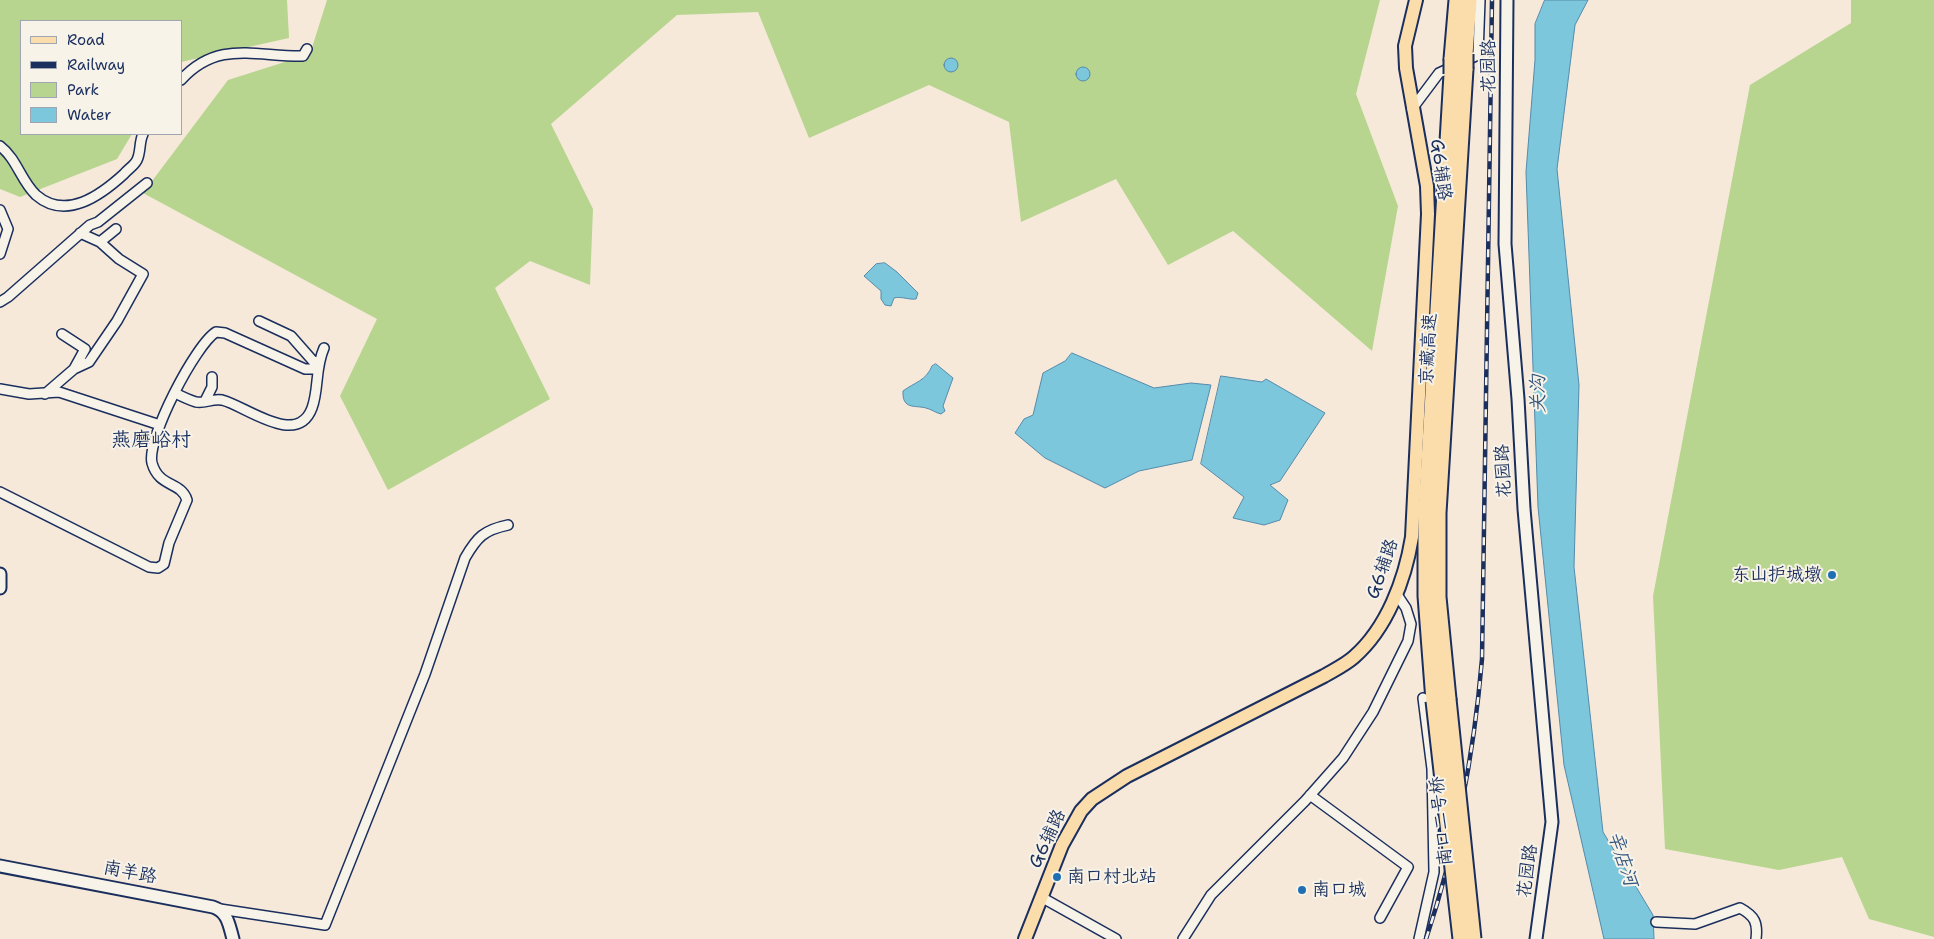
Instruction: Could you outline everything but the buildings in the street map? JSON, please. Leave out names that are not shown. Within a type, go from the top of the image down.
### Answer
[{"type":"highway","points":[[1456,0],[1459,64]]},
{"type":"highway","points":[[1435,700],[1426,596],[1426,512],[1459,64],[1469,0]]},
{"type":"highway","name":"南口二号桥","points":[[1435,700],[1461,939]]},
{"type":"highway","name":"南口二号桥","points":[[1435,700],[1473,939]]},
{"type":"main road","name":"G6辅路","points":[[1025,939],[1072,825],[1092,799],[1127,776],[1324,676],[1352,659],[1374,633],[1396,593],[1408,560],[1412,537],[1428,239],[1427,186],[1406,68],[1405,46],[1416,0]]},
{"type":"street","points":[[1412,109],[1439,73],[1478,55],[1480,0]]},
{"type":"street","name":"花园路","points":[[1507,0],[1505,244],[1518,399],[1525,519],[1552,822],[1536,939]]},
{"type":"street","points":[[182,79],[188,72],[229,52],[246,51],[279,57],[303,56],[307,49]]},
{"type":"street","points":[[0,146],[13,159],[28,187],[37,196],[52,204],[72,206],[94,197],[132,167],[138,159],[143,135]]},
{"type":"street","points":[[0,302],[80,233],[90,225],[98,222],[147,182]]},
{"type":"street","points":[[0,210],[8,229],[0,254]]},
{"type":"street","points":[[100,242],[116,230]]},
{"type":"street","points":[[45,394],[74,369],[89,362],[144,274],[119,259],[100,242],[80,233]]},
{"type":"street","points":[[259,321],[291,336],[318,365]]},
{"type":"street","points":[[0,492],[149,567],[158,568],[164,564],[187,500],[185,492],[164,482],[152,464],[152,447],[174,393],[194,354],[202,348],[205,340],[216,332],[254,345],[305,369],[318,365]]},
{"type":"street","points":[[62,334],[85,349],[74,369]]},
{"type":"street","points":[[174,393],[196,402],[212,398],[223,400],[274,424],[297,424],[303,421],[312,408],[318,365],[324,348]]},
{"type":"street","points":[[205,401],[212,387],[212,377]]},
{"type":"street","points":[[0,389],[29,394],[59,392],[160,426]]},
{"type":"street","points":[[220,909],[325,925],[425,674],[465,558],[474,541],[491,528],[508,525]]},
{"type":"street","points":[[0,574],[0,588]]},
{"type":"street","points":[[1183,939],[1211,895],[1310,795],[1343,758],[1373,712],[1408,641],[1411,624],[1406,608],[1396,593]]},
{"type":"street","points":[[1419,939],[1434,872],[1432,769],[1435,700]]},
{"type":"street","points":[[1310,795],[1408,867],[1380,918]]},
{"type":"street","name":"南羊路","points":[[0,866],[220,909]]},
{"type":"street","points":[[1041,897],[1116,939]]},
{"type":"street","points":[[1656,922],[1695,924],[1740,908],[1751,914],[1757,926],[1756,939]]},
{"type":"street","points":[[220,909],[226,915],[233,939]]},
{"type":"green space","points":[[0,0],[287,0],[289,38],[182,62],[182,20],[20,20],[20,135],[131,135],[117,159],[20,197],[0,189]]},
{"type":"green space","points":[[327,0],[1380,0],[1356,94],[1398,206],[1372,351],[1233,231],[1168,265],[1116,179],[1021,222],[1009,122],[929,85],[809,138],[758,12],[677,15],[551,124],[593,209],[590,285],[530,261],[495,288],[550,399],[388,490],[340,396],[377,319],[143,193],[228,80],[310,54]]},
{"type":"green space","points":[[1851,0],[1934,0],[1934,937],[1869,919],[1842,857],[1779,870],[1665,849],[1653,596],[1750,85],[1851,23]]},
{"type":"water","name":"关沟","points":[[1545,0],[1588,0],[1575,25],[1557,169],[1579,385],[1574,567],[1603,832],[1653,915],[1654,939],[1604,939],[1564,765],[1538,507],[1526,172],[1535,60],[1535,24]]},
{"type":"water","points":[[948,58],[954,58],[958,65],[954,72],[948,72],[944,68],[944,62]]},
{"type":"water","points":[[1080,67],[1086,67],[1090,74],[1086,81],[1080,81],[1076,77],[1076,71]]},
{"type":"water","points":[[885,263],[918,293],[916,299],[899,297],[894,298],[891,306],[885,305],[881,299],[881,291],[864,276],[876,264]]},
{"type":"water","points":[[1072,353],[1154,388],[1191,383],[1211,385],[1192,460],[1139,471],[1105,488],[1045,458],[1015,433],[1024,419],[1033,415],[1043,373],[1065,361]]},
{"type":"water","points":[[936,364],[953,378],[943,406],[945,411],[941,414],[928,409],[910,406],[903,397],[903,391],[927,375],[932,366]]},
{"type":"water","points":[[1221,376],[1262,382],[1266,379],[1325,413],[1280,481],[1270,485],[1288,500],[1280,520],[1264,525],[1233,518],[1244,497],[1201,464]]},
{"type":"railway","points":[[1426,939],[1455,836],[1469,766],[1482,659],[1492,0]]},
{"type":"place","name":"东山护城墩","points":[[1832,575]]},
{"type":"place","name":"南口村北站","points":[[1057,877]]},
{"type":"place","name":"南口城","points":[[1302,890]]},
{"type":"district","name":"燕磨峪村","points":[[151,441]]},
{"type":"water label","name":"辛店河","points":[[1622,859]]}]
